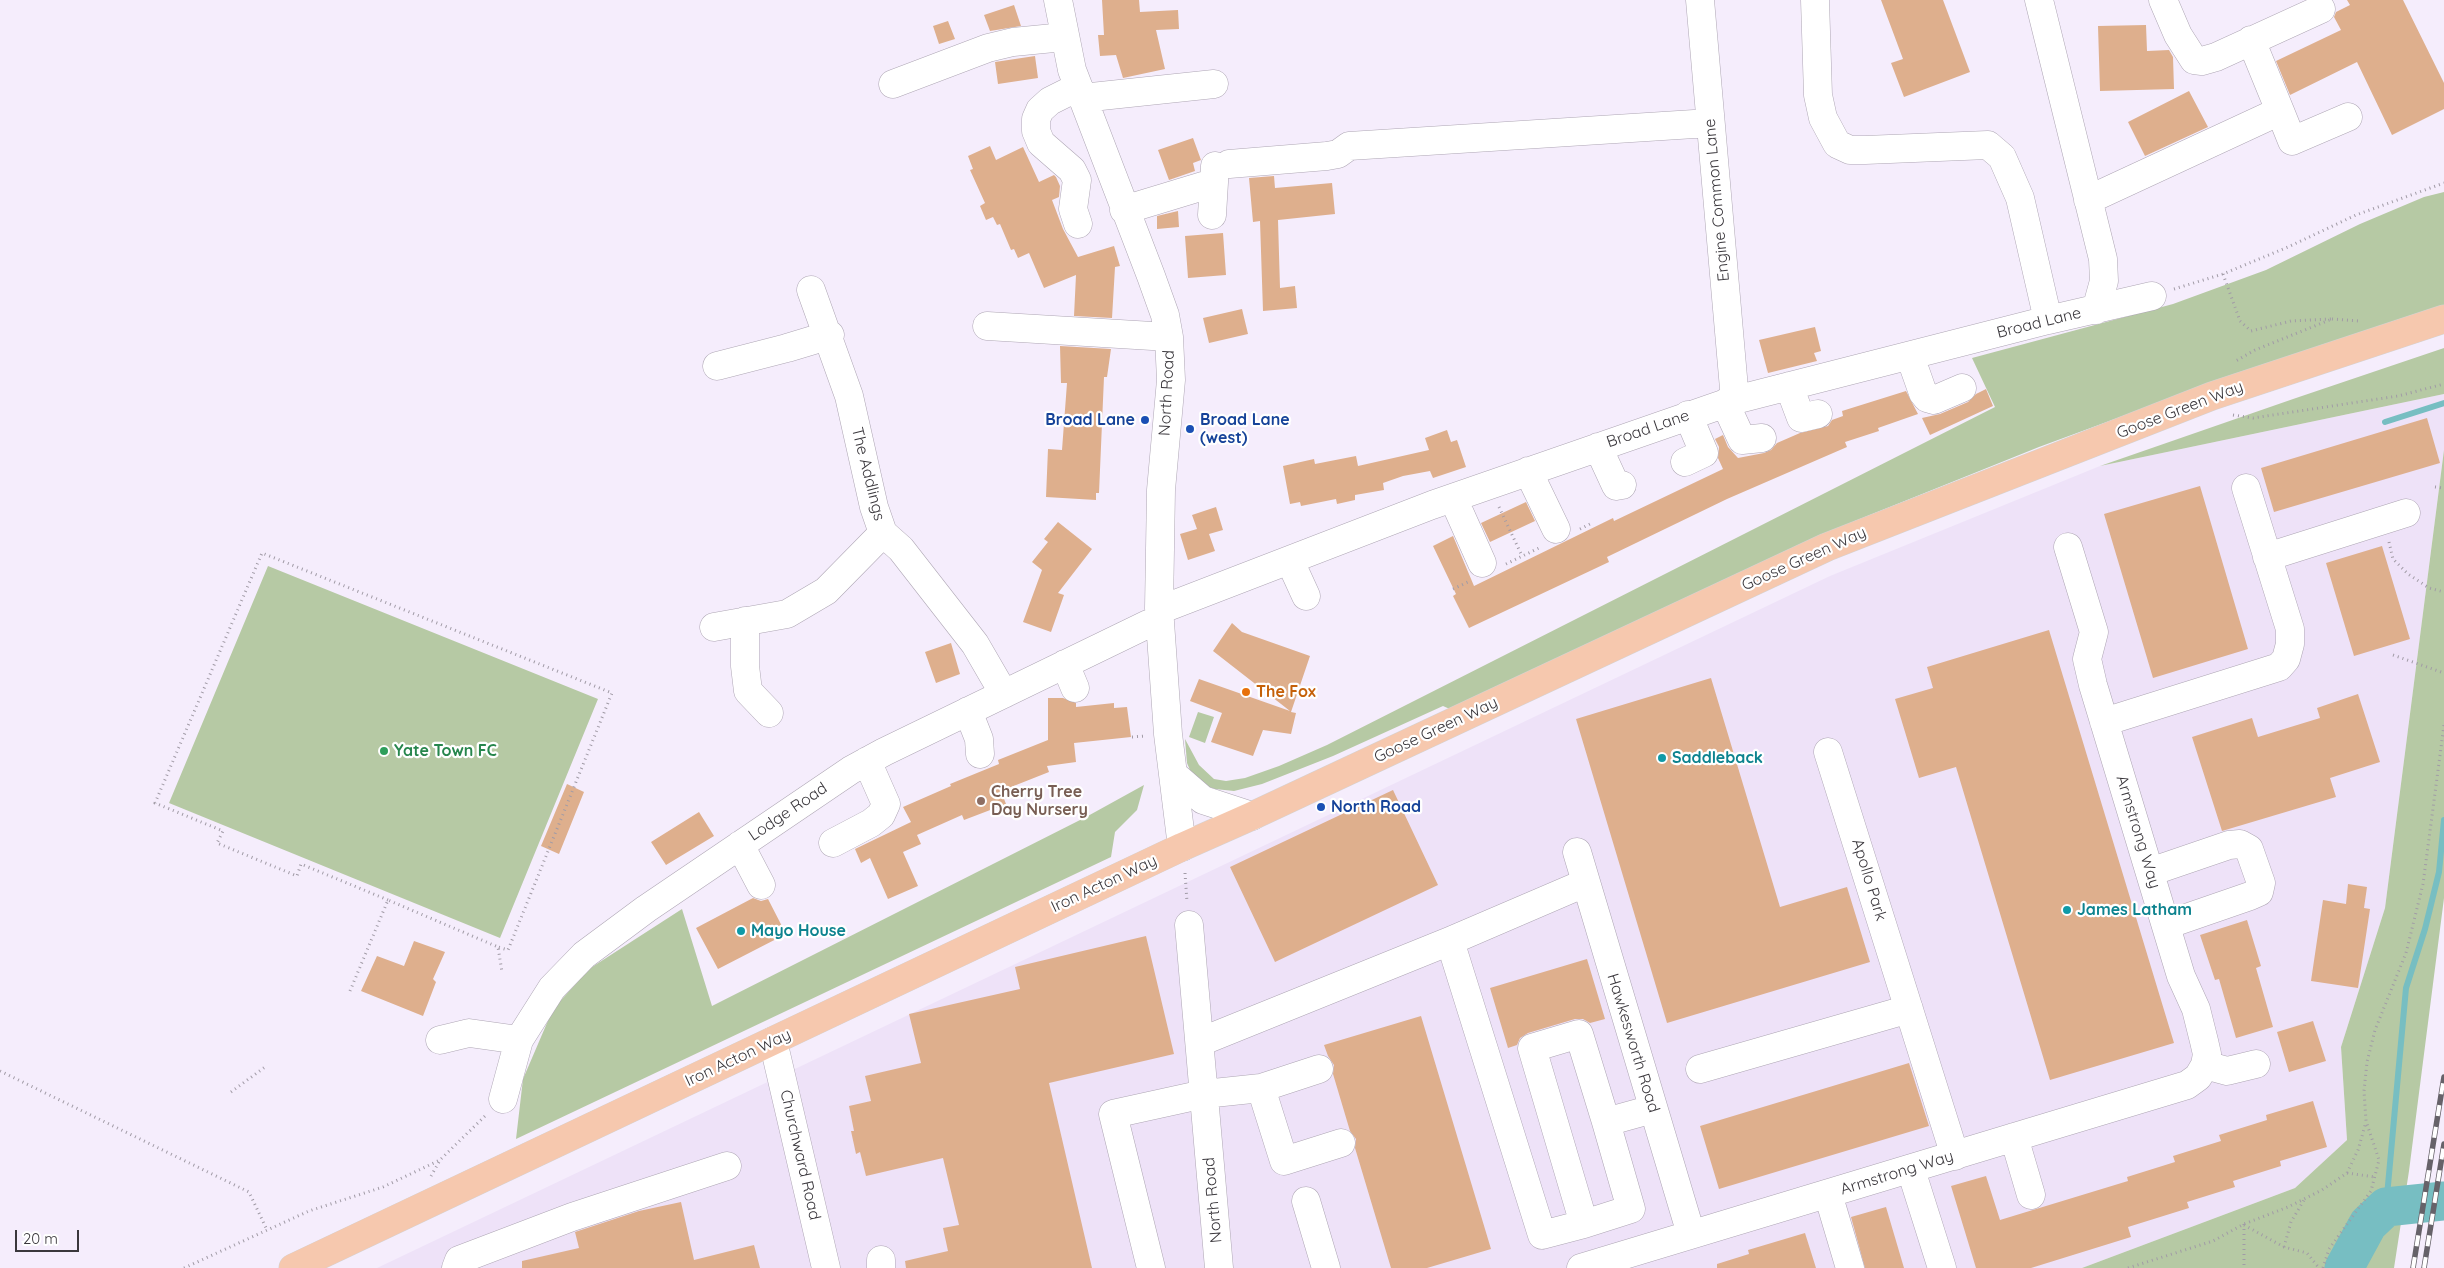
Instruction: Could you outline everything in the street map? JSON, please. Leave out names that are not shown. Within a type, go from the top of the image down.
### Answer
[{"type":"main road","name":"Goose Green Way","points":[[1182,846],[1252,816],[1827,547],[2212,396],[2444,319]]},
{"type":"main road","name":"Iron Acton Way","points":[[294,1268],[1182,846]]},
{"type":"street","name":"North Road","points":[[1058,0],[1064,37],[1080,92],[1165,315],[1169,337],[1171,380],[1161,490],[1159,615],[1173,774],[1182,846]]},
{"type":"street","name":"Engine Common Lane","points":[[1700,0],[1730,402],[1742,440],[1762,438]]},
{"type":"street","points":[[1815,0],[1818,95],[1823,118],[1837,144],[1850,150],[1988,145],[2002,158],[2007,166],[2020,198],[2048,320]]},
{"type":"street","points":[[2039,0],[2103,259],[2104,281],[2096,310]]},
{"type":"street","points":[[2163,0],[2178,35],[2194,60],[2202,61],[2216,57],[2321,9]]},
{"type":"street","points":[[893,84],[988,48],[1013,42],[1064,37]]},
{"type":"street","points":[[2251,40],[2292,141],[2348,117]]},
{"type":"street","points":[[1078,224],[1073,208],[1077,180],[1072,170],[1041,143],[1036,131],[1036,119],[1040,110],[1050,101],[1080,92],[1214,84]]},
{"type":"street","points":[[2088,200],[2280,111]]},
{"type":"street","points":[[1124,210],[1219,171],[1338,154],[1349,146],[1710,122]]},
{"type":"street","points":[[1212,215],[1219,171]]},
{"type":"street","name":"The Addlings","points":[[812,290],[830,335],[849,396],[874,507],[883,533],[901,549],[975,644],[1004,694]]},
{"type":"street","name":"Broad Lane","points":[[1159,615],[1170,606],[1453,498],[1688,415],[1789,386],[2048,320],[2152,296]]},
{"type":"street","points":[[987,326],[1169,337]]},
{"type":"street","points":[[717,366],[830,335]]},
{"type":"street","points":[[1910,356],[1923,394],[1927,398],[1934,400],[1962,388]]},
{"type":"street","points":[[1789,386],[1801,418],[1818,414]]},
{"type":"street","points":[[1685,462],[1704,453],[1688,415]]},
{"type":"street","points":[[1598,447],[1616,486],[1622,485]]},
{"type":"street","points":[[1528,471],[1559,535]]},
{"type":"street","points":[[2104,722],[2279,667],[2286,659],[2290,644],[2290,630],[2246,488]]},
{"type":"street","points":[[1453,498],[1486,569]]},
{"type":"street","points":[[2267,557],[2406,513]]},
{"type":"street","points":[[714,627],[787,614],[826,591],[883,533]]},
{"type":"street","name":"Armstrong Way","points":[[1581,1268],[1911,1170],[2187,1085],[2198,1077],[2205,1065],[2207,1054],[2196,1009],[2181,976],[2093,685],[2087,659],[2094,632],[2068,547]]},
{"type":"street","points":[[1290,560],[1306,596]]},
{"type":"street","name":"Lodge Road","points":[[502,1099],[520,1040],[552,988],[584,955],[646,909],[867,761],[1004,694],[1070,676],[1159,615]]},
{"type":"street","points":[[745,621],[745,666],[748,691],[769,713]]},
{"type":"street","points":[[968,711],[979,739],[980,754]]},
{"type":"street","name":"Apollo Park","points":[[1828,752],[1955,1156]]},
{"type":"street","points":[[833,843],[871,823],[881,815],[886,804],[867,761]]},
{"type":"street","points":[[1173,774],[1203,800],[1252,816]]},
{"type":"street","points":[[2150,872],[2240,844],[2249,849],[2261,883],[2259,892],[2250,896],[2166,925]]},
{"type":"street","points":[[740,845],[761,885]]},
{"type":"street","name":"Hawkesworth Road","points":[[1576,852],[1691,1234]]},
{"type":"street","points":[[1200,1042],[1450,941],[1585,883]]},
{"type":"street","name":"North Road","points":[[1189,925],[1219,1268]]},
{"type":"street","points":[[1450,941],[1542,1235],[1584,1224],[1631,1208],[1579,1034],[1532,1048],[1584,1224]]},
{"type":"street","points":[[1700,1069],[1909,1009]]},
{"type":"street","points":[[440,1040],[469,1033],[520,1040]]},
{"type":"street","name":"Churchward Road","points":[[773,1041],[826,1268]]},
{"type":"street","points":[[2205,1065],[2227,1072],[2256,1064]]},
{"type":"street","points":[[1151,1268],[1113,1114],[1204,1094],[1261,1088],[1319,1069]]},
{"type":"street","points":[[1261,1088],[1284,1161],[1341,1143]]},
{"type":"street","points":[[1606,1122],[1653,1109]]},
{"type":"street","points":[[2014,1138],[2031,1195]]},
{"type":"street","points":[[456,1268],[459,1260],[572,1217],[727,1166]]},
{"type":"street","points":[[1911,1170],[1942,1268]]},
{"type":"street","points":[[1828,1194],[1850,1268]]},
{"type":"street","points":[[1306,1201],[1326,1268]]},
{"type":"path","points":[[2152,296],[2223,274],[2288,247],[2356,215],[2444,183]]},
{"type":"path","points":[[2223,274],[2240,321],[2251,331],[2291,321],[2332,319],[2255,350],[2230,363]]},
{"type":"path","points":[[2212,396],[2221,413],[2253,418],[2398,396],[2444,384]]},
{"type":"path","points":[[1489,485],[1522,556]]},
{"type":"path","points":[[2434,487],[2444,488]]},
{"type":"path","points":[[1453,589],[1486,569],[1522,556],[1559,535],[1592,523]]},
{"type":"path","points":[[2389,538],[2393,560],[2408,574],[2429,588],[2444,592]]},
{"type":"path","points":[[262,553],[612,693],[508,950],[388,900],[301,864],[297,876],[217,843],[223,831],[155,803],[262,553]]},
{"type":"path","points":[[2393,655],[2444,673]]},
{"type":"path","points":[[2323,1268],[2330,1249],[2371,1191],[2379,1160],[2366,1121],[2364,1091],[2367,1062],[2375,1030],[2406,952],[2423,884],[2444,725]]},
{"type":"path","points":[[1182,846],[1189,925]]},
{"type":"path","points":[[350,991],[388,900]]},
{"type":"path","points":[[498,947],[502,972]]},
{"type":"path","points":[[231,1092],[265,1067]]},
{"type":"path","points":[[0,1071],[249,1192],[267,1230]]},
{"type":"path","points":[[184,1268],[309,1211],[384,1187],[440,1160],[502,1099]]},
{"type":"path","points":[[2128,1268],[2213,1241],[2244,1224],[2305,1198],[2347,1173],[2358,1150],[2366,1121]]},
{"type":"path","points":[[2347,1173],[2375,1177]]},
{"type":"path","points":[[2284,1247],[2291,1222],[2305,1198]]},
{"type":"path","points":[[2244,1224],[2284,1247],[2307,1253],[2319,1268]]},
{"type":"path","points":[[2244,1224],[2244,1268]]},
{"type":"shaded area","points":[[2444,394],[2444,450],[2385,908],[2341,1047],[2347,1140],[2295,1188],[2082,1268],[377,1268],[1830,576],[2100,466]]},
{"type":"green space","points":[[2444,192],[2444,311],[2218,381],[2039,447],[1855,521],[1452,710],[1443,706],[1333,756],[1262,784],[1234,791],[1215,789],[1203,785],[1192,775],[1187,763],[1185,739],[1199,765],[1214,779],[1226,781],[1245,778],[1279,766],[1327,745],[1995,407],[1972,358],[2173,304],[2266,270],[2360,224],[2424,197]]},
{"type":"green space","points":[[2444,348],[2444,394],[2100,466],[2296,398]]},
{"type":"green space","points":[[2444,450],[2444,898],[2409,1171],[2394,1268],[2082,1268],[2295,1188],[2347,1140],[2341,1047],[2385,908]]},
{"type":"green space","name":"Yate Town FC","points":[[268,566],[598,699],[500,938],[169,803]]},
{"type":"green space","points":[[1198,712],[1214,717],[1205,743],[1189,737]]},
{"type":"green space","points":[[1144,785],[1137,810],[1115,832],[1111,857],[516,1139],[523,1079],[553,1009],[589,969],[682,909],[712,1006],[1086,817]]},
{"type":"building","points":[[1102,0],[1139,0],[1140,12],[1178,10],[1179,29],[1156,30],[1165,69],[1123,78],[1116,55],[1100,56],[1098,35],[1104,35]]},
{"type":"building","points":[[1881,0],[1943,0],[1970,72],[1904,97],[1891,63],[1903,59]]},
{"type":"building","points":[[2347,0],[2403,0],[2444,83],[2444,109],[2392,135],[2357,62],[2290,95],[2276,61],[2341,30],[2334,17],[2336,12],[2350,5]]},
{"type":"building","points":[[1014,5],[1021,26],[990,31],[984,15]]},
{"type":"building","points":[[948,21],[955,39],[939,44],[933,26]]},
{"type":"building","points":[[2146,25],[2147,51],[2169,50],[2173,57],[2174,89],[2100,91],[2098,26]]},
{"type":"building","points":[[1035,56],[1038,78],[998,84],[995,62]]},
{"type":"building","points":[[2189,91],[2208,127],[2145,156],[2128,122]]},
{"type":"building","points":[[1193,138],[1201,160],[1193,163],[1195,171],[1169,180],[1158,150]]},
{"type":"building","points":[[990,146],[996,160],[1023,147],[1039,182],[1054,175],[1056,177],[1060,186],[1059,197],[1052,200],[1063,229],[1078,257],[1114,246],[1120,266],[1115,267],[1112,318],[1074,316],[1076,275],[1044,288],[1029,253],[1018,258],[1014,249],[1011,250],[1000,224],[997,225],[993,217],[986,220],[980,206],[985,203],[970,170],[973,169],[968,156]]},
{"type":"building","points":[[1274,176],[1275,188],[1332,183],[1335,214],[1278,220],[1280,288],[1295,286],[1297,308],[1263,311],[1260,221],[1253,222],[1249,178]]},
{"type":"building","points":[[1178,211],[1179,227],[1157,229],[1157,216]]},
{"type":"building","points":[[1223,233],[1226,275],[1188,278],[1185,236]]},
{"type":"building","points":[[1242,309],[1248,334],[1209,343],[1203,318]]},
{"type":"building","points":[[1815,327],[1821,351],[1814,353],[1817,361],[1768,373],[1759,340]]},
{"type":"building","points":[[1060,346],[1111,349],[1107,377],[1104,377],[1099,493],[1096,493],[1096,500],[1046,497],[1048,449],[1062,450],[1067,383],[1061,383]]},
{"type":"building","points":[[1986,389],[1993,406],[1930,435],[1922,418],[1940,414],[1968,402],[1976,394]]},
{"type":"building","points":[[1906,391],[1918,414],[1878,428],[1879,431],[1845,442],[1847,447],[1727,499],[1607,557],[1609,562],[1469,628],[1453,596],[1456,594],[1433,546],[1453,536],[1474,586],[1613,518],[1614,521],[1723,469],[1718,458],[1719,447],[1715,439],[1723,435],[1728,447],[1738,458],[1764,453],[1771,450],[1777,443],[1800,433],[1828,426],[1832,420],[1843,416],[1842,411]]},
{"type":"building","points":[[2427,418],[2440,463],[2274,512],[2261,468]]},
{"type":"building","points":[[1447,430],[1451,442],[1457,440],[1466,467],[1433,478],[1430,471],[1403,476],[1383,483],[1384,490],[1355,495],[1355,500],[1337,504],[1336,499],[1301,506],[1300,502],[1290,504],[1283,466],[1314,459],[1315,464],[1356,456],[1358,466],[1429,450],[1425,438]]},
{"type":"building","points":[[2200,486],[2248,649],[2153,678],[2104,514]]},
{"type":"building","points":[[1526,502],[1535,521],[1490,542],[1481,523]]},
{"type":"building","points":[[1216,507],[1223,530],[1209,534],[1215,551],[1188,560],[1180,534],[1197,529],[1192,515]]},
{"type":"building","points":[[1058,522],[1092,549],[1058,593],[1064,595],[1051,632],[1023,622],[1042,570],[1032,562],[1048,542],[1044,539]]},
{"type":"building","points":[[2382,546],[2410,639],[2354,656],[2326,563]]},
{"type":"building","name":"The Fox","points":[[1232,623],[1242,632],[1310,656],[1291,712],[1296,713],[1291,734],[1263,730],[1253,756],[1211,742],[1222,713],[1190,701],[1199,679],[1290,711],[1213,651]]},
{"type":"building","name":"James Latham","points":[[2049,630],[2174,1043],[2050,1080],[1956,767],[1919,778],[1895,699],[1933,688],[1927,667]]},
{"type":"building","points":[[951,643],[960,674],[936,683],[925,652]]},
{"type":"building","points":[[1711,678],[1780,907],[1847,887],[1870,962],[1667,1023],[1576,719]]},
{"type":"building","points":[[2358,694],[2380,762],[2330,778],[2336,797],[2222,831],[2192,737],[2252,718],[2258,737],[2320,718],[2317,708]]},
{"type":"building","points":[[1048,698],[1063,698],[1076,703],[1076,707],[1114,703],[1114,708],[1127,707],[1131,737],[1074,743],[1076,762],[1047,766],[1049,772],[1001,791],[1006,804],[964,820],[962,815],[917,835],[921,844],[903,852],[918,886],[888,899],[870,858],[861,863],[855,849],[911,822],[903,807],[951,786],[950,784],[999,764],[998,760],[1048,740]]},
{"type":"building","points":[[567,784],[584,792],[559,854],[541,846]]},
{"type":"building","points":[[1393,790],[1438,885],[1275,962],[1230,867]]},
{"type":"building","points":[[699,812],[714,836],[666,865],[651,842]]},
{"type":"building","points":[[2348,884],[2367,887],[2364,908],[2370,909],[2358,988],[2311,981],[2323,900],[2346,904]]},
{"type":"building","name":"Mayo House","points":[[753,898],[761,901],[768,899],[786,934],[718,969],[696,928]]},
{"type":"building","points":[[2247,920],[2261,966],[2256,968],[2273,1027],[2236,1038],[2219,979],[2215,980],[2200,935]]},
{"type":"building","points":[[1146,936],[1174,1054],[1049,1083],[1092,1268],[906,1268],[905,1261],[948,1251],[943,1228],[959,1225],[943,1158],[866,1176],[860,1152],[856,1154],[851,1131],[854,1131],[849,1106],[871,1101],[865,1076],[921,1063],[909,1014],[1020,989],[1015,967]]},
{"type":"building","points":[[414,941],[445,952],[433,979],[436,982],[423,1016],[361,991],[377,956],[404,966]]},
{"type":"building","points":[[1587,959],[1605,1019],[1590,1023],[1583,1019],[1575,1019],[1528,1033],[1520,1038],[1517,1045],[1508,1048],[1490,988]]},
{"type":"building","points":[[1421,1016],[1491,1249],[1427,1268],[1391,1268],[1355,1148],[1356,1139],[1350,1131],[1333,1074],[1334,1065],[1324,1045]]},
{"type":"building","points":[[2313,1021],[2326,1061],[2289,1072],[2277,1032]]},
{"type":"building","points":[[1909,1063],[1929,1126],[1719,1189],[1700,1126]]},
{"type":"building","points":[[2313,1101],[2327,1147],[2280,1161],[2281,1166],[2233,1181],[2235,1187],[2187,1202],[2189,1208],[2128,1227],[2131,1237],[2031,1268],[1976,1268],[1951,1186],[1986,1176],[2000,1220],[2128,1181],[2127,1177],[2175,1162],[2173,1156],[2221,1141],[2219,1135],[2267,1120],[2266,1115]]},
{"type":"building","points":[[681,1202],[694,1260],[754,1245],[760,1268],[522,1268],[522,1261],[579,1248],[575,1232],[639,1211]]},
{"type":"building","points":[[1886,1207],[1904,1268],[1865,1268],[1851,1217]]},
{"type":"building","points":[[1805,1233],[1816,1268],[1717,1268],[1717,1264],[1749,1254],[1748,1250]]},
{"type":"waterway","points":[[2385,422],[2444,403]]},
{"type":"waterway","points":[[2386,1207],[2406,988],[2425,929],[2439,872],[2444,820]]},
{"type":"waterway","points":[[2344,1268],[2368,1224],[2386,1207],[2444,1201]]},
{"type":"railway","points":[[2413,1268],[2444,1077]]},
{"type":"railway","points":[[2424,1268],[2444,1144]]},
{"type":"place","name":"Broad Lane","points":[[1145,420]]},
{"type":"place","name":"Broad Lane (west)","points":[[1190,429]]},
{"type":"place","name":"The Fox","points":[[1246,692]]},
{"type":"place","name":"Yate Town FC","points":[[384,751]]},
{"type":"place","name":"Saddleback","points":[[1662,758]]},
{"type":"place","name":"Cherry Tree Day Nursery","points":[[981,801]]},
{"type":"place","name":"North Road","points":[[1321,807]]},
{"type":"place","name":"James Latham","points":[[2067,910]]},
{"type":"place","name":"Mayo House","points":[[741,931]]}]
